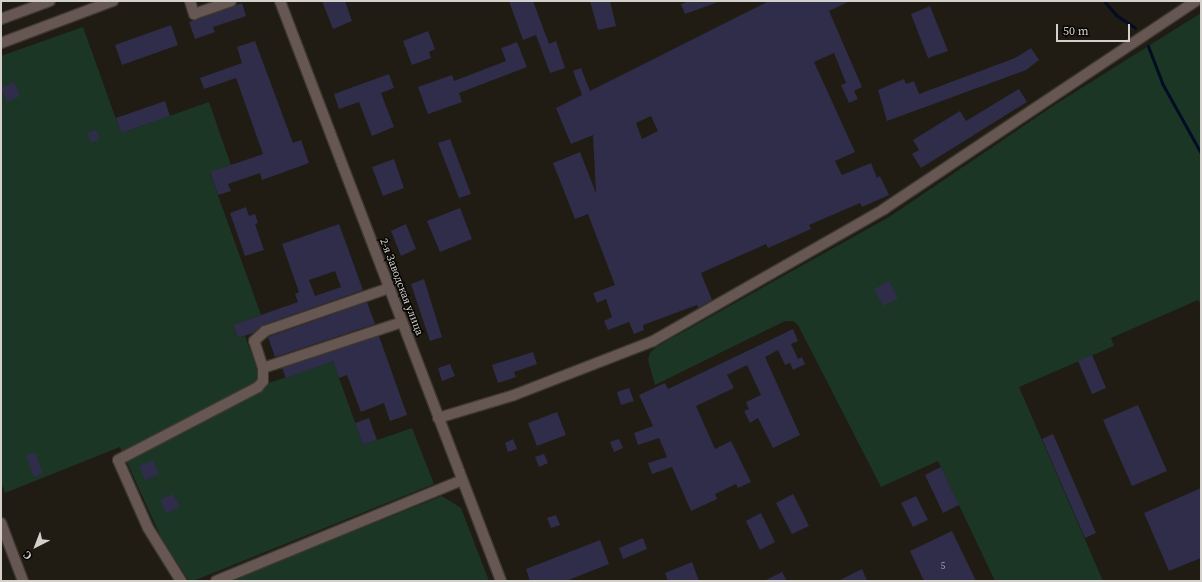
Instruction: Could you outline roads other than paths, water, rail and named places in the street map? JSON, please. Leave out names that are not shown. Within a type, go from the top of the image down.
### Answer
[{"type":"street","points":[[1,19],[50,1]]},
{"type":"street","points":[[1,43],[113,1]]},
{"type":"street","points":[[190,1],[194,14],[231,1]]},
{"type":"street","name":"2-я Заводская улица","points":[[280,1],[501,581]]},
{"type":"street","points":[[438,418],[514,396],[653,342],[884,209],[1196,1]]},
{"type":"street","points":[[181,581],[148,528],[118,460],[258,387],[263,380],[263,368],[254,341],[265,331],[389,288]]},
{"type":"street","points":[[263,368],[402,322]]},
{"type":"street","points":[[216,581],[462,480]]},
{"type":"street","points":[[1,523],[23,581]]},
{"type":"waterway","points":[[1104,1],[1116,15],[1135,28]]},
{"type":"waterway","points":[[1148,46],[1162,83],[1201,153]]}]
